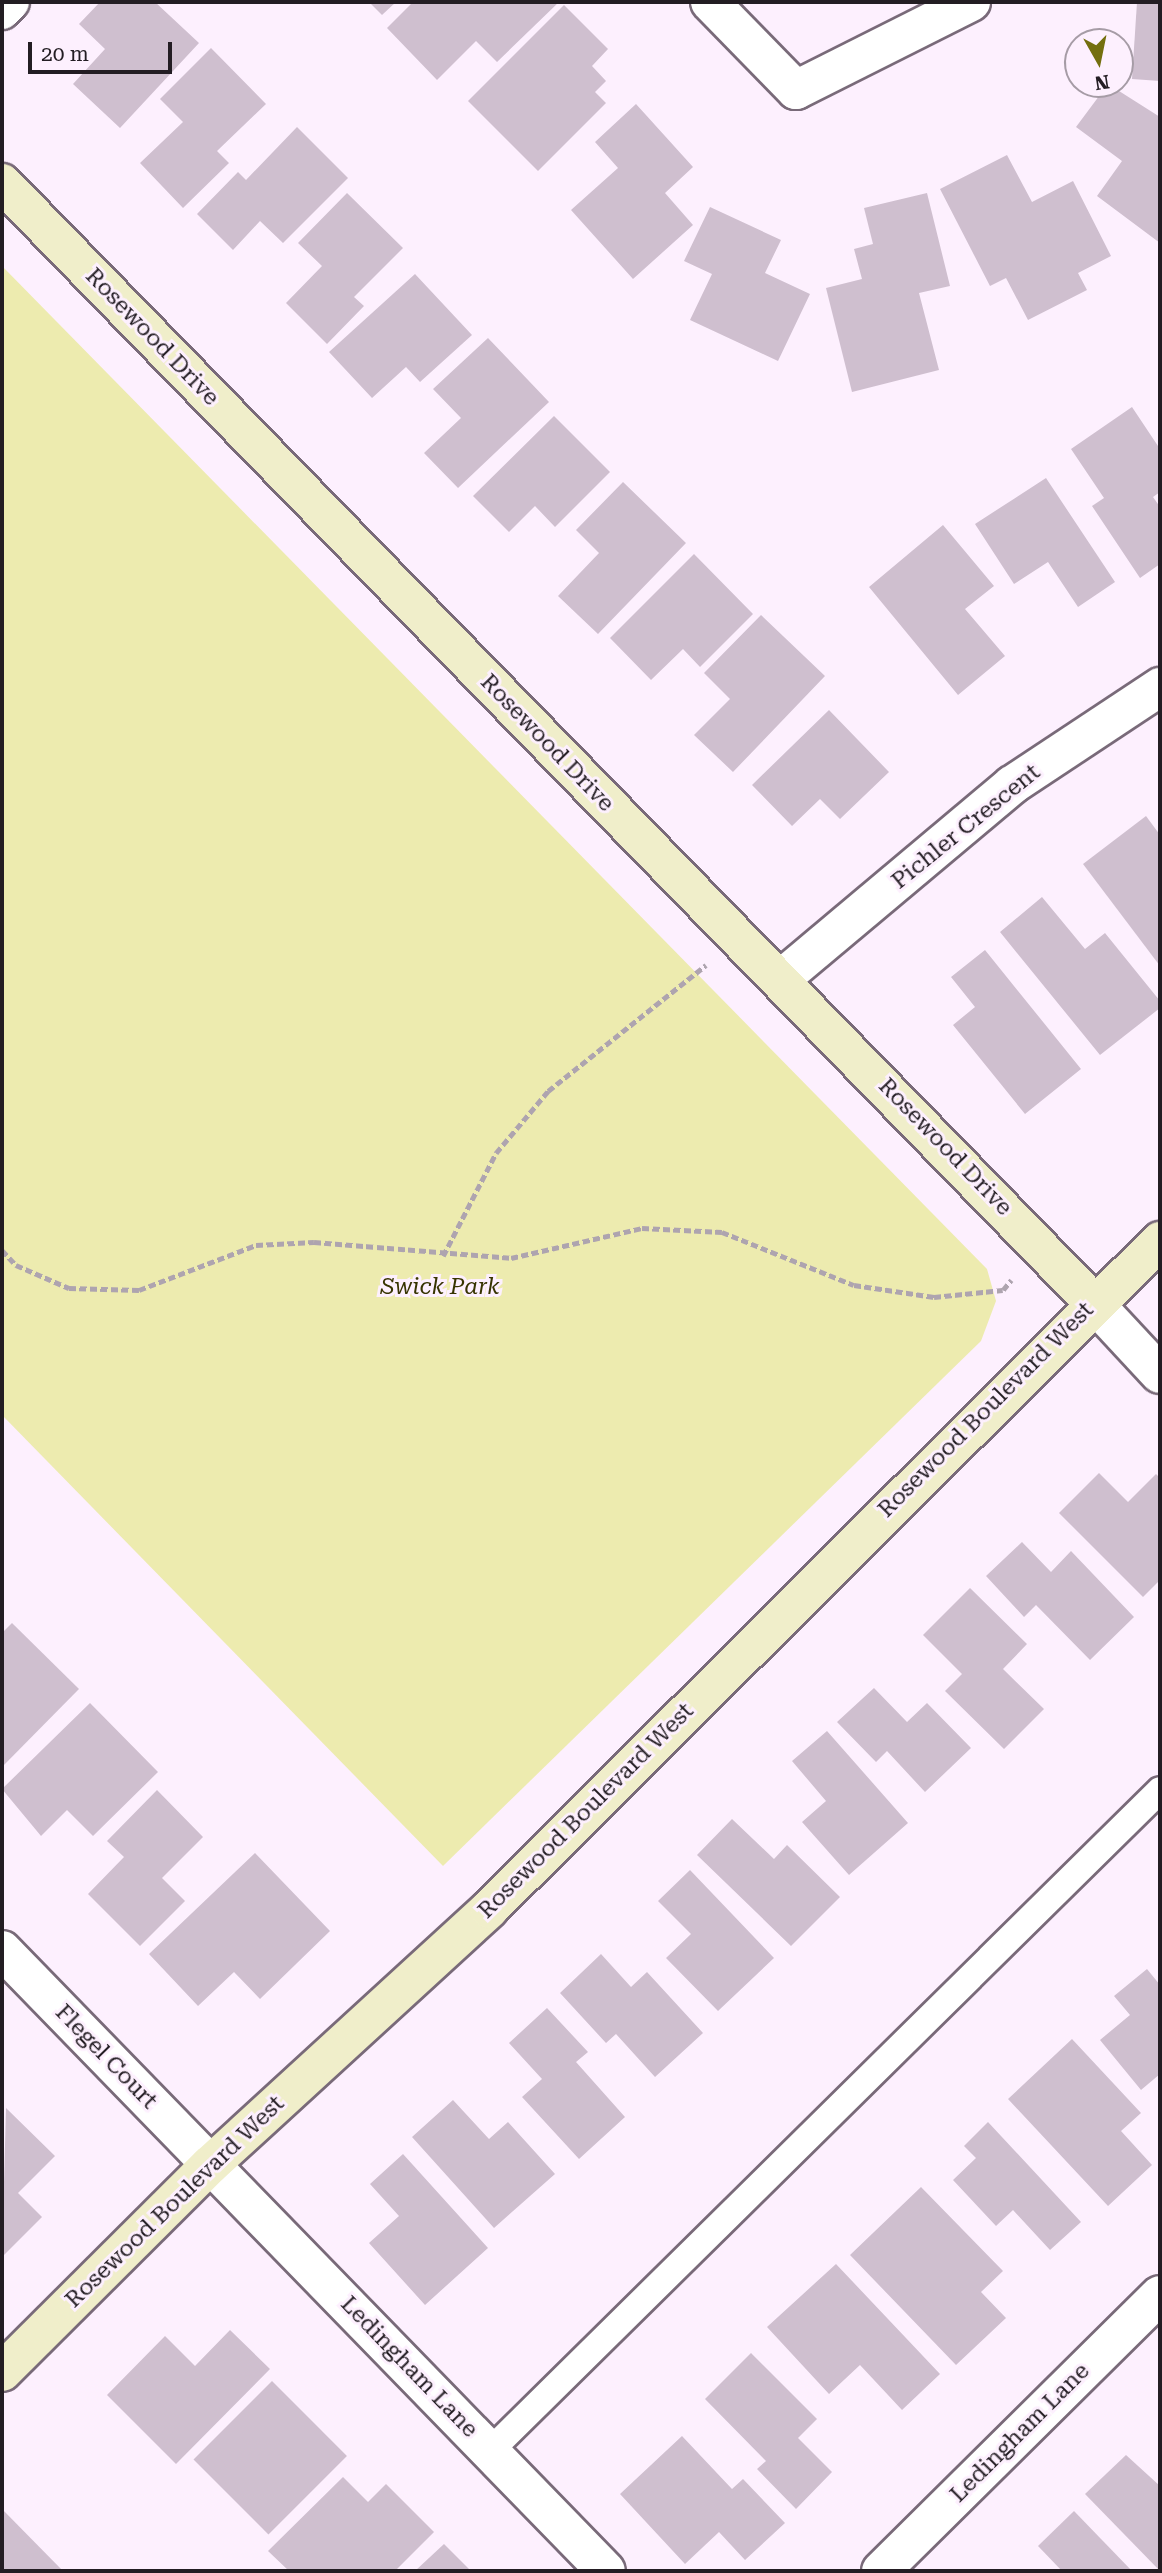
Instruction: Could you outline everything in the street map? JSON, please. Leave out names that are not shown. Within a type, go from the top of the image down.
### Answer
[{"type":"street","points":[[2,10],[10,2]]},
{"type":"street","points":[[710,2],[796,90],[971,2]]},
{"type":"street","name":"Rosewood Drive","points":[[2,183],[1042,1246],[1093,1302]]},
{"type":"street","name":"Pichler Crescent","points":[[781,979],[1012,785],[1160,687]]},
{"type":"street","name":"Rosewood Boulevard West","points":[[2,2372],[210,2165],[489,1909],[1093,1302],[1160,1241]]},
{"type":"street","points":[[1093,1302],[1160,1374]]},
{"type":"street","name":"Flegel Court","points":[[2,1950],[210,2165]]},
{"type":"street","name":"Ledingham Lane","points":[[210,2165],[606,2571]]},
{"type":"street","name":"Ledingham Lane","points":[[881,2571],[1160,2295]]},
{"type":"lane","points":[[491,2451],[1160,1790]]},
{"type":"path","points":[[443,1255],[496,1153],[548,1091],[736,936]]},
{"type":"path","points":[[2,1250],[16,1265],[69,1288],[139,1290],[257,1245],[314,1242],[443,1255],[511,1258],[642,1228],[722,1232],[854,1285],[934,1297],[1003,1290],[1042,1246]]},
{"type":"green space","name":"Swick Park","points":[[2,266],[987,1269],[996,1301],[981,1341],[443,1866],[2,1415]]},
{"type":"building","points":[[100,2],[155,2],[199,43],[120,128],[73,84],[105,49],[79,24]]},
{"type":"building","points":[[369,2],[396,2],[382,15]]},
{"type":"building","points":[[413,2],[559,2],[497,62],[476,41],[437,80],[387,28]]},
{"type":"building","points":[[1137,2],[1160,2],[1160,81],[1134,79]]},
{"type":"building","points":[[564,5],[608,49],[592,66],[606,81],[595,92],[606,103],[538,171],[468,101]]},
{"type":"building","points":[[211,48],[266,104],[217,151],[229,163],[183,208],[140,163],[183,122],[160,99]]},
{"type":"building","points":[[1098,98],[1130,98],[1160,117],[1160,243],[1097,196],[1122,161],[1076,127]]},
{"type":"building","points":[[636,104],[693,167],[665,193],[693,225],[633,279],[571,210],[618,168],[595,142]]},
{"type":"building","points":[[297,127],[348,178],[283,243],[260,221],[233,250],[197,214],[238,172],[246,180]]},
{"type":"building","points":[[1007,155],[1032,202],[1073,181],[1111,256],[1078,273],[1087,290],[1028,320],[1006,278],[990,286],[940,189]]},
{"type":"building","points":[[347,193],[403,248],[354,297],[364,306],[327,344],[286,303],[322,266],[298,243]]},
{"type":"building","points":[[927,193],[950,286],[919,293],[939,370],[852,392],[826,288],[862,279],[854,249],[873,244],[864,208]]},
{"type":"building","points":[[710,207],[781,240],[765,273],[810,294],[778,361],[690,320],[712,274],[684,261]]},
{"type":"building","points":[[415,274],[472,335],[420,382],[406,367],[372,398],[329,352]]},
{"type":"building","points":[[488,338],[549,402],[458,488],[424,453],[461,418],[433,389]]},
{"type":"building","points":[[1132,407],[1160,449],[1160,492],[1153,497],[1160,507],[1160,564],[1140,578],[1092,506],[1104,498],[1071,449]]},
{"type":"building","points":[[554,416],[610,472],[555,527],[535,506],[509,532],[473,496]]},
{"type":"building","points":[[1046,478],[1115,582],[1078,607],[1048,562],[1014,584],[975,524]]},
{"type":"building","points":[[623,482],[686,543],[598,634],[558,596],[599,553],[576,530]]},
{"type":"building","points":[[943,525],[994,586],[965,609],[1005,656],[958,695],[869,587]]},
{"type":"building","points":[[694,554],[753,614],[700,667],[683,649],[651,680],[610,638]]},
{"type":"building","points":[[761,615],[825,676],[733,772],[694,735],[730,699],[704,673]]},
{"type":"building","points":[[829,710],[889,772],[840,819],[820,799],[792,826],[752,785]]},
{"type":"building","points":[[1146,816],[1160,835],[1160,966],[1083,864]]},
{"type":"building","points":[[1042,897],[1085,949],[1105,933],[1160,1001],[1160,1008],[1100,1055],[1000,932]]},
{"type":"building","points":[[985,950],[1081,1069],[1025,1114],[953,1025],[975,1007],[951,977]]},
{"type":"building","points":[[1099,1473],[1128,1502],[1156,1474],[1160,1478],[1160,1580],[1143,1597],[1059,1513]]},
{"type":"building","points":[[1022,1542],[1051,1572],[1071,1551],[1134,1617],[1090,1660],[1036,1605],[1024,1617],[986,1576]]},
{"type":"building","points":[[970,1588],[1027,1644],[1003,1669],[1044,1709],[1004,1749],[945,1691],[962,1674],[923,1635]]},
{"type":"building","points":[[12,1623],[79,1689],[2,1767],[2,1633]]},
{"type":"building","points":[[874,1688],[907,1722],[927,1703],[971,1748],[925,1792],[887,1751],[876,1762],[837,1722]]},
{"type":"building","points":[[90,1703],[158,1772],[93,1836],[67,1810],[41,1836],[2,1789]]},
{"type":"building","points":[[827,1731],[908,1823],[849,1875],[802,1822],[826,1801],[792,1761]]},
{"type":"building","points":[[157,1790],[203,1837],[162,1878],[185,1901],[140,1946],[88,1894],[124,1857],[107,1841]]},
{"type":"building","points":[[732,1819],[774,1859],[787,1845],[840,1897],[791,1946],[697,1855]]},
{"type":"building","points":[[255,1853],[330,1931],[260,1999],[234,1972],[198,2006],[149,1954]]},
{"type":"building","points":[[690,1870],[774,1958],[718,2011],[666,1958],[691,1934],[658,1901]]},
{"type":"building","points":[[601,1954],[631,1987],[647,1972],[703,2033],[655,2077],[616,2034],[606,2043],[560,1993]]},
{"type":"building","points":[[1147,1969],[1160,1985],[1160,2074],[1141,2090],[1100,2040],[1130,2015],[1114,1996]]},
{"type":"building","points":[[547,2008],[588,2052],[576,2062],[625,2117],[579,2159],[522,2097],[542,2079],[509,2043]]},
{"type":"building","points":[[1072,2039],[1141,2113],[1121,2131],[1152,2165],[1108,2206],[1008,2099]]},
{"type":"building","points":[[453,2100],[489,2139],[508,2122],[555,2174],[494,2228],[412,2137]]},
{"type":"building","points":[[6,2108],[55,2156],[18,2193],[42,2217],[2,2257]]},
{"type":"building","points":[[988,2122],[1081,2222],[1050,2250],[1013,2210],[996,2226],[953,2180],[976,2158],[964,2146]]},
{"type":"building","points":[[403,2154],[488,2248],[425,2305],[369,2243],[399,2216],[370,2184]]},
{"type":"building","points":[[921,2187],[1003,2271],[981,2292],[1006,2318],[956,2365],[850,2255]]},
{"type":"building","points":[[836,2264],[940,2374],[902,2410],[860,2365],[829,2394],[767,2327]]},
{"type":"building","points":[[230,2330],[270,2369],[176,2464],[107,2395],[165,2336],[195,2366]]},
{"type":"building","points":[[751,2353],[817,2419],[798,2438],[832,2472],[796,2509],[757,2469],[766,2461],[705,2399]]},
{"type":"building","points":[[272,2381],[347,2456],[268,2534],[194,2459]]},
{"type":"building","points":[[682,2436],[732,2489],[743,2479],[785,2523],[745,2560],[719,2532],[685,2564],[620,2494]]},
{"type":"building","points":[[1126,2455],[1160,2486],[1160,2571],[1085,2494]]},
{"type":"building","points":[[343,2477],[368,2502],[386,2484],[434,2532],[395,2571],[289,2571],[268,2551]]},
{"type":"building","points":[[2,2509],[63,2571],[2,2571]]},
{"type":"building","points":[[1074,2511],[1132,2571],[1062,2571],[1038,2546]]},
{"type":"building","points":[[444,2544],[471,2571],[415,2571]]}]
